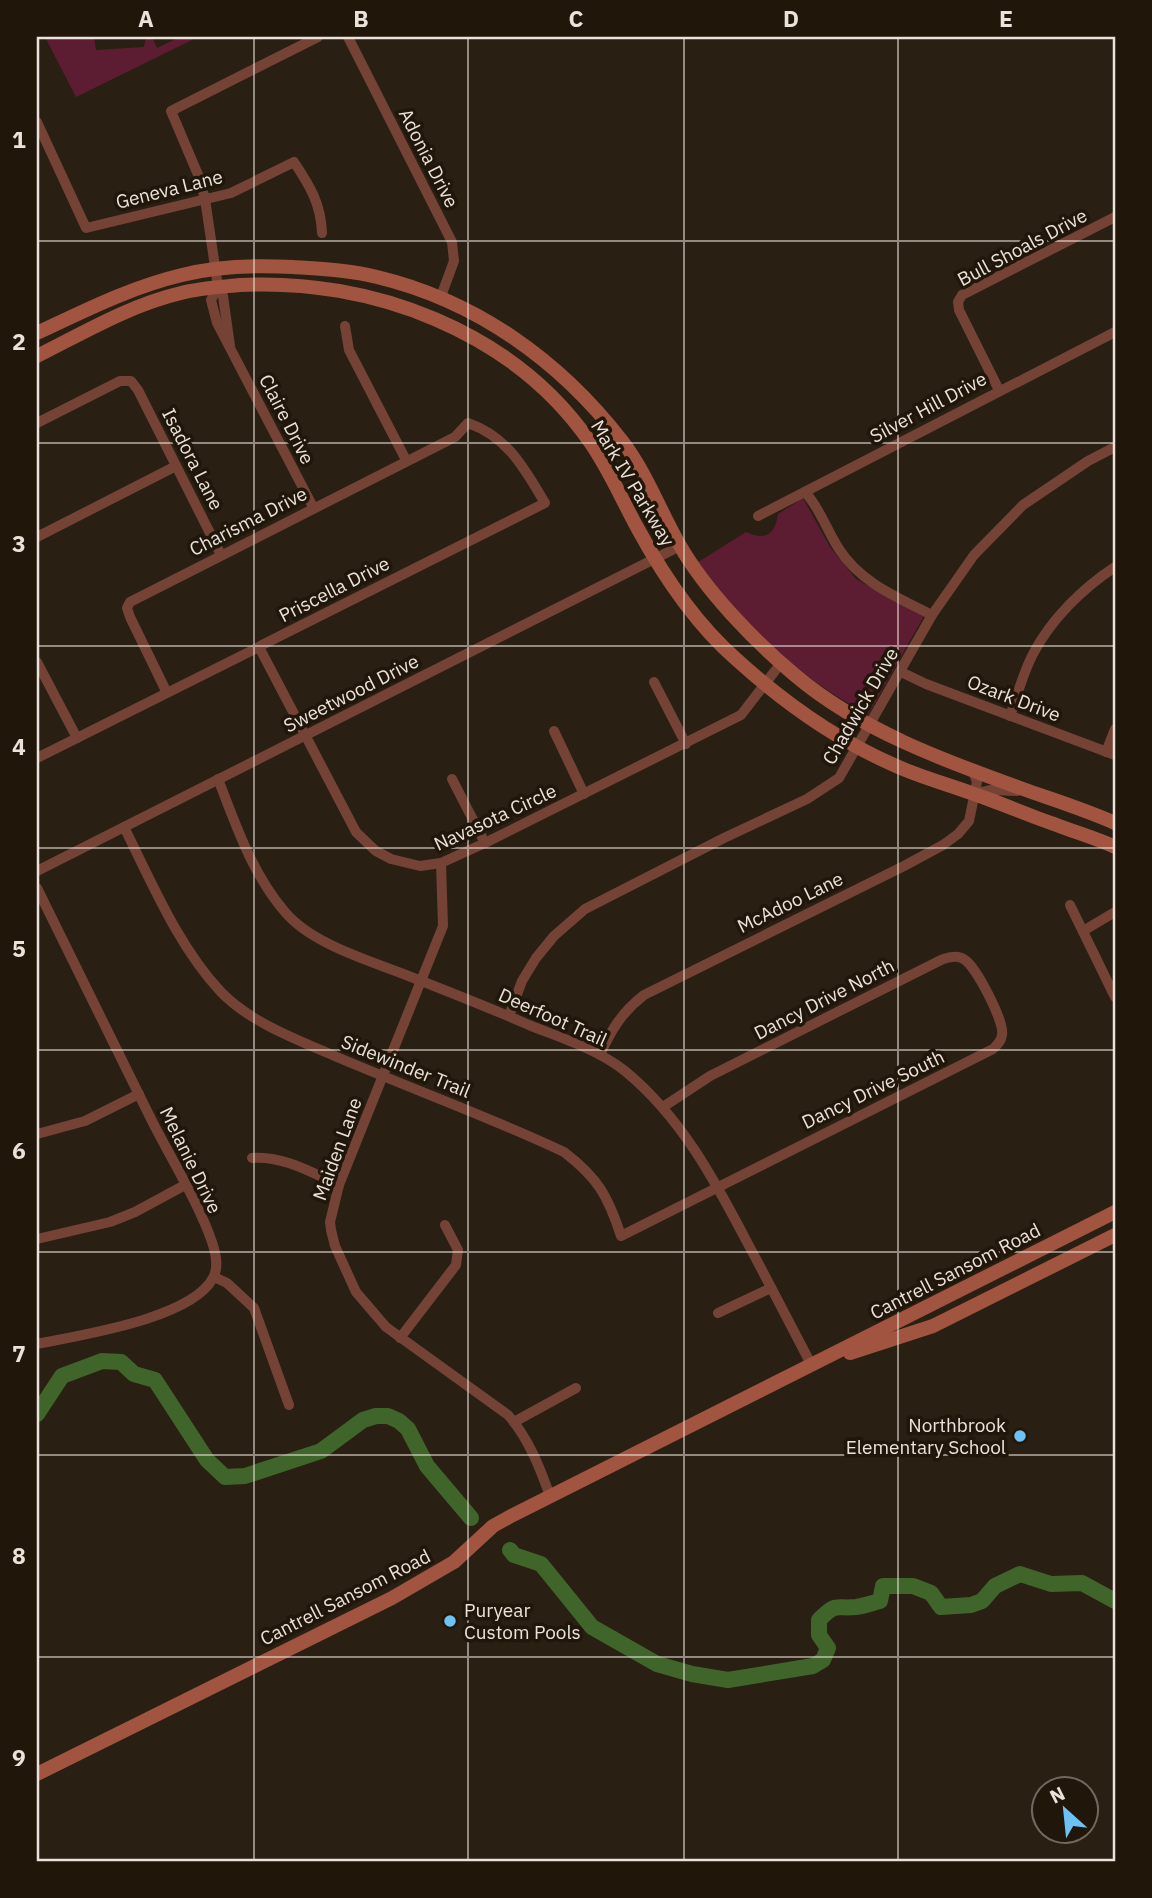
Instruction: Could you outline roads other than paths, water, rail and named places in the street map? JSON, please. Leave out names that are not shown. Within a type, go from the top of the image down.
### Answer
[{"type":"main road","name":"Mark IV Parkway","points":[[37,333],[125,292],[183,275],[216,269],[275,266],[335,269],[377,277],[440,299],[488,321],[538,353],[579,390],[625,444],[680,546],[715,595],[781,663],[814,691],[870,725],[973,771],[1115,823]]},
{"type":"main road","name":"Mark IV Parkway","points":[[37,356],[140,306],[182,292],[266,284],[314,286],[361,294],[407,308],[457,330],[517,367],[558,405],[590,442],[656,558],[684,601],[733,657],[765,684],[831,731],[892,765],[1115,848]]},
{"type":"main road","name":"Cantrell Sansom Road","points":[[37,1774],[392,1598],[454,1562],[493,1526],[550,1496],[1115,1212]]},
{"type":"main road","points":[[1100,1219],[1113,1236]]},
{"type":"main road","name":"Cantrell Sansom Road","points":[[811,1364],[901,1338],[940,1322],[1113,1236]]},
{"type":"main road","points":[[931,1305],[940,1322]]},
{"type":"street","name":"Claire Drive","points":[[313,507],[230,346],[205,199],[199,177],[171,111],[318,37]]},
{"type":"street","name":"Adonia Drive","points":[[348,37],[452,242],[454,261],[440,299]]},
{"type":"street","name":"Geneva Lane","points":[[37,122],[86,228],[231,193],[294,162],[314,195],[321,213],[322,233]]},
{"type":"street","name":"Bull Shoals Drive","points":[[999,390],[959,310],[960,299],[965,292],[1115,217]]},
{"type":"street","points":[[345,326],[349,351],[406,460]]},
{"type":"street","name":"Silver Hill Drive","points":[[758,516],[1115,332]]},
{"type":"street","name":"Isadora Lane","points":[[37,423],[120,381],[131,380],[221,555]]},
{"type":"street","name":"Charisma Drive","points":[[167,693],[130,617],[127,608],[130,602],[455,436],[468,423]]},
{"type":"street","name":"Priscella Drive","points":[[37,758],[545,503],[519,460],[488,430],[468,423]]},
{"type":"street","name":"Chadwick Drive","points":[[509,1016],[522,981],[536,958],[570,921],[585,909],[723,838],[807,799],[839,778],[932,615],[975,555],[1023,505],[1088,461],[1115,447]]},
{"type":"street","points":[[37,537],[176,466]]},
{"type":"street","points":[[805,492],[849,564],[883,590],[932,615]]},
{"type":"street","name":"Sweetwood Drive","points":[[37,871],[680,546]]},
{"type":"street","points":[[1010,716],[1033,654],[1060,615],[1100,576],[1115,567]]},
{"type":"street","name":"Navasota Circle","points":[[259,647],[356,832],[391,859],[420,866],[441,863],[485,844],[741,715],[781,663]]},
{"type":"street","points":[[37,662],[77,738]]},
{"type":"street","name":"Ozark Drive","points":[[901,673],[1110,753]]},
{"type":"street","points":[[654,682],[686,744]]},
{"type":"street","points":[[1110,753],[1115,729]]},
{"type":"street","points":[[554,731],[584,794]]},
{"type":"street","name":"McAdoo Lane","points":[[600,1055],[611,1028],[623,1012],[644,995],[943,845],[958,834],[969,821],[977,782],[973,771]]},
{"type":"street","name":"Deerfoot Trail","points":[[218,779],[240,835],[260,875],[285,912],[300,926],[351,953],[600,1055],[622,1069],[663,1107],[718,1185],[811,1364]]},
{"type":"street","points":[[452,779],[485,844]]},
{"type":"street","points":[[973,794],[990,790],[1028,791]]},
{"type":"street","name":"Sidewinder Trail","points":[[124,827],[191,953],[222,993],[257,1019],[383,1077],[564,1152],[595,1179],[611,1204],[621,1236],[718,1185]]},
{"type":"street","name":"Maiden Lane","points":[[441,863],[443,926],[339,1185],[330,1222],[335,1245],[356,1292],[386,1327],[508,1415],[540,1470],[550,1496]]},
{"type":"street","name":"Melanie Drive","points":[[37,888],[211,1240],[217,1260],[214,1277]]},
{"type":"street","points":[[1070,905],[1115,997]]},
{"type":"street","points":[[1083,931],[1115,912]]},
{"type":"street","name":"Dancy Drive North","points":[[663,1107],[710,1076],[943,959],[955,956],[966,960],[989,998]]},
{"type":"street","name":"Dancy Drive South","points":[[718,1185],[993,1049],[999,1044],[1003,1031],[989,998]]},
{"type":"street","points":[[37,1134],[85,1121],[139,1094]]},
{"type":"street","points":[[252,1158],[264,1157],[303,1168],[339,1185]]},
{"type":"street","points":[[37,1239],[110,1222],[185,1185]]},
{"type":"street","points":[[400,1338],[456,1265],[458,1250],[445,1225]]},
{"type":"street","points":[[37,1344],[122,1326],[159,1315],[201,1292],[214,1277],[227,1283],[254,1308],[289,1405]]},
{"type":"street","points":[[718,1313],[771,1288]]},
{"type":"street","points":[[514,1422],[576,1388]]},
{"type":"waterway","points":[[37,1414],[62,1376],[102,1361],[121,1362],[134,1374],[155,1380],[207,1460],[225,1477],[245,1476],[321,1451],[363,1420],[388,1416],[408,1429],[427,1466],[471,1518]]},
{"type":"waterway","points":[[510,1550],[514,1555],[541,1564],[592,1627],[657,1664],[728,1680],[813,1666],[823,1660],[828,1648],[819,1635],[819,1620],[836,1608],[856,1607],[880,1601],[883,1586],[913,1586],[931,1593],[941,1607],[971,1605],[982,1601],[995,1586],[1020,1574],[1051,1584],[1082,1583],[1115,1601]]},
{"type":"place","name":"Northbrook Elementary School","points":[[1020,1436]]},
{"type":"place","name":"Puryear Custom Pools","points":[[450,1621]]}]
